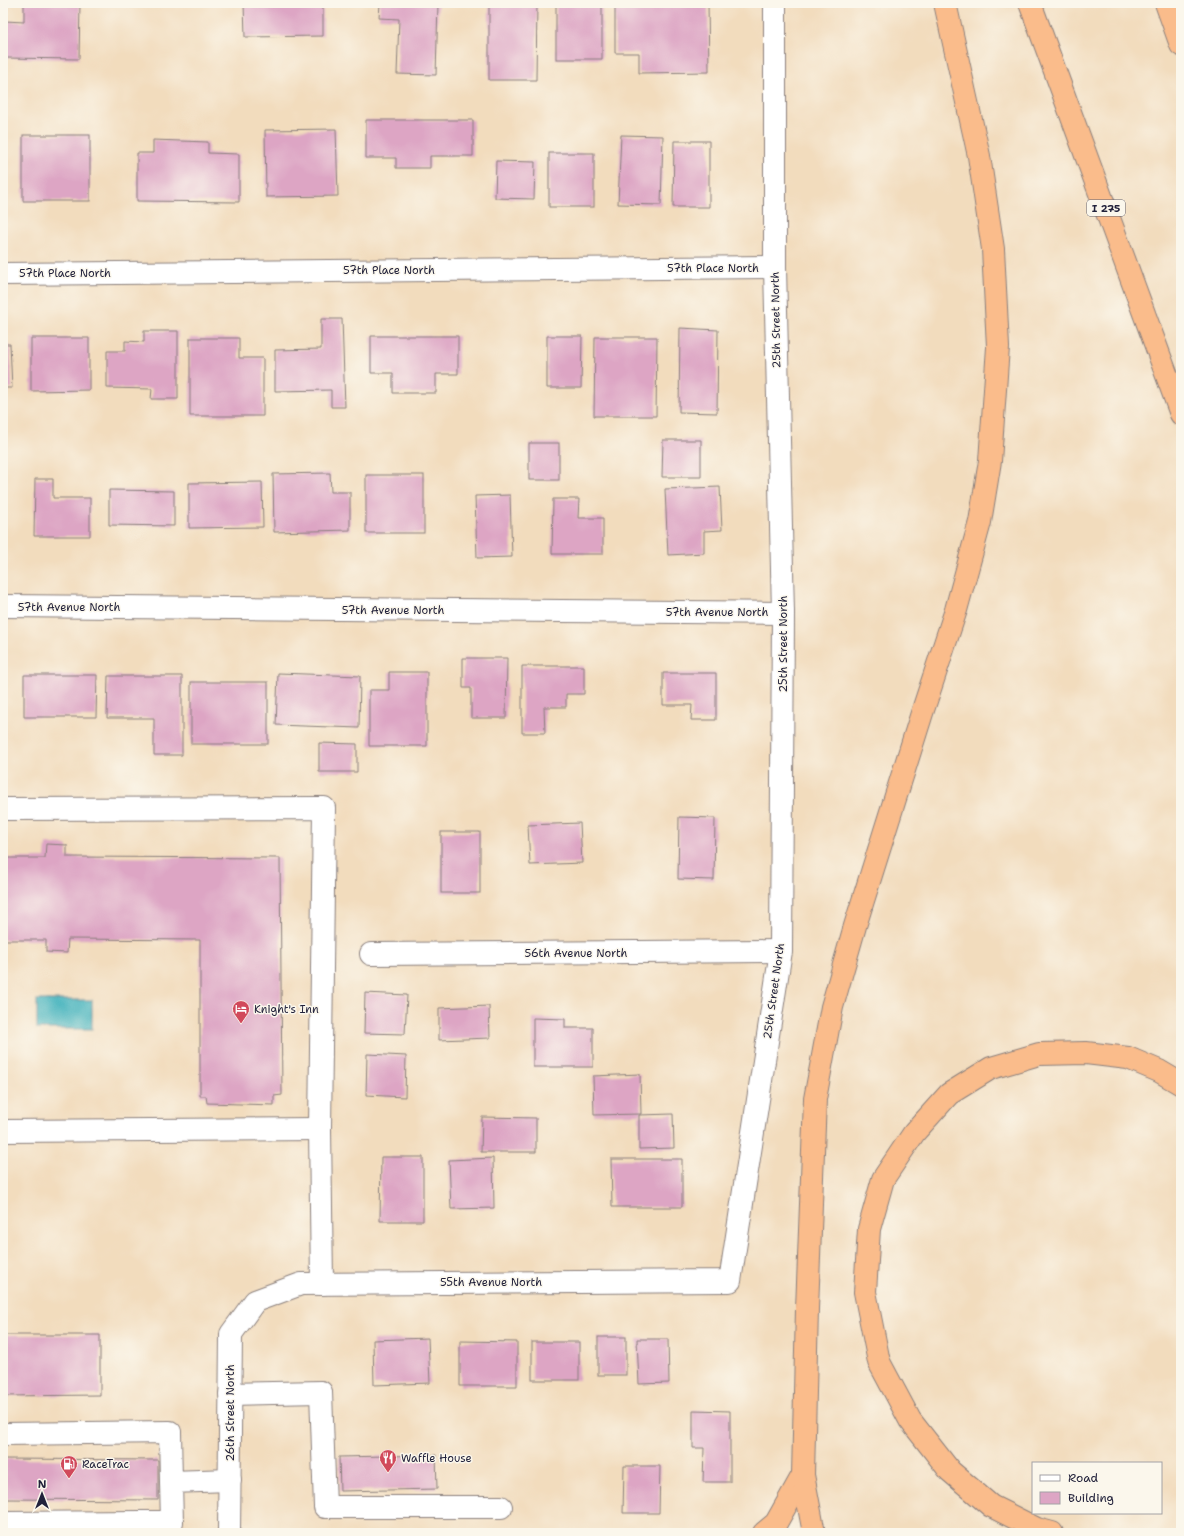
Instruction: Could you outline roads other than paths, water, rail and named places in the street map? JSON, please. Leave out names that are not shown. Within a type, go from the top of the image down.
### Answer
[{"type":"highway","points":[[814,1533],[803,1475],[814,1099],[832,1007],[855,926],[917,728],[956,610],[980,522],[990,461],[998,347],[993,249],[979,156],[945,3]]},
{"type":"highway","name":"I 275","points":[[1030,3],[1181,414]]},
{"type":"highway","points":[[1166,3],[1181,45]]},
{"type":"highway","points":[[1052,1533],[1037,1529],[991,1506],[950,1471],[910,1420],[879,1362],[865,1292],[869,1229],[883,1179],[914,1133],[949,1094],[991,1068],[1039,1054],[1086,1053],[1128,1058],[1159,1071],[1181,1084]]},
{"type":"highway","points":[[764,1533],[776,1523],[803,1475]]},
{"type":"street","name":"25th Street North","points":[[730,1281],[781,952],[783,613],[775,267],[775,3]]},
{"type":"street","name":"57th Place North","points":[[3,274],[775,267]]},
{"type":"street","name":"57th Avenue North","points":[[3,606],[783,613]]},
{"type":"street","points":[[3,809],[324,808],[320,1129],[322,1284]]},
{"type":"street","name":"56th Avenue North","points":[[372,954],[781,952]]},
{"type":"street","points":[[3,1131],[320,1129]]},
{"type":"street","name":"55th Avenue North","points":[[255,1301],[302,1284],[730,1281]]},
{"type":"street","name":"26th Street North","points":[[229,1533],[231,1334],[255,1301]]},
{"type":"street","points":[[230,1394],[320,1392],[325,1507],[501,1507]]},
{"type":"street","points":[[3,1434],[170,1432],[172,1522],[141,1528],[4,1526]]},
{"type":"street","points":[[171,1482],[230,1480]]},
{"type":"water","points":[[37,1000],[92,1000],[92,1029],[37,1029]]},
{"type":"place","name":"Knight's Inn","points":[[241,1024]]},
{"type":"place","name":"Waffle House","points":[[388,1473]]},
{"type":"place","name":"RaceTrac","points":[[69,1479]]}]
